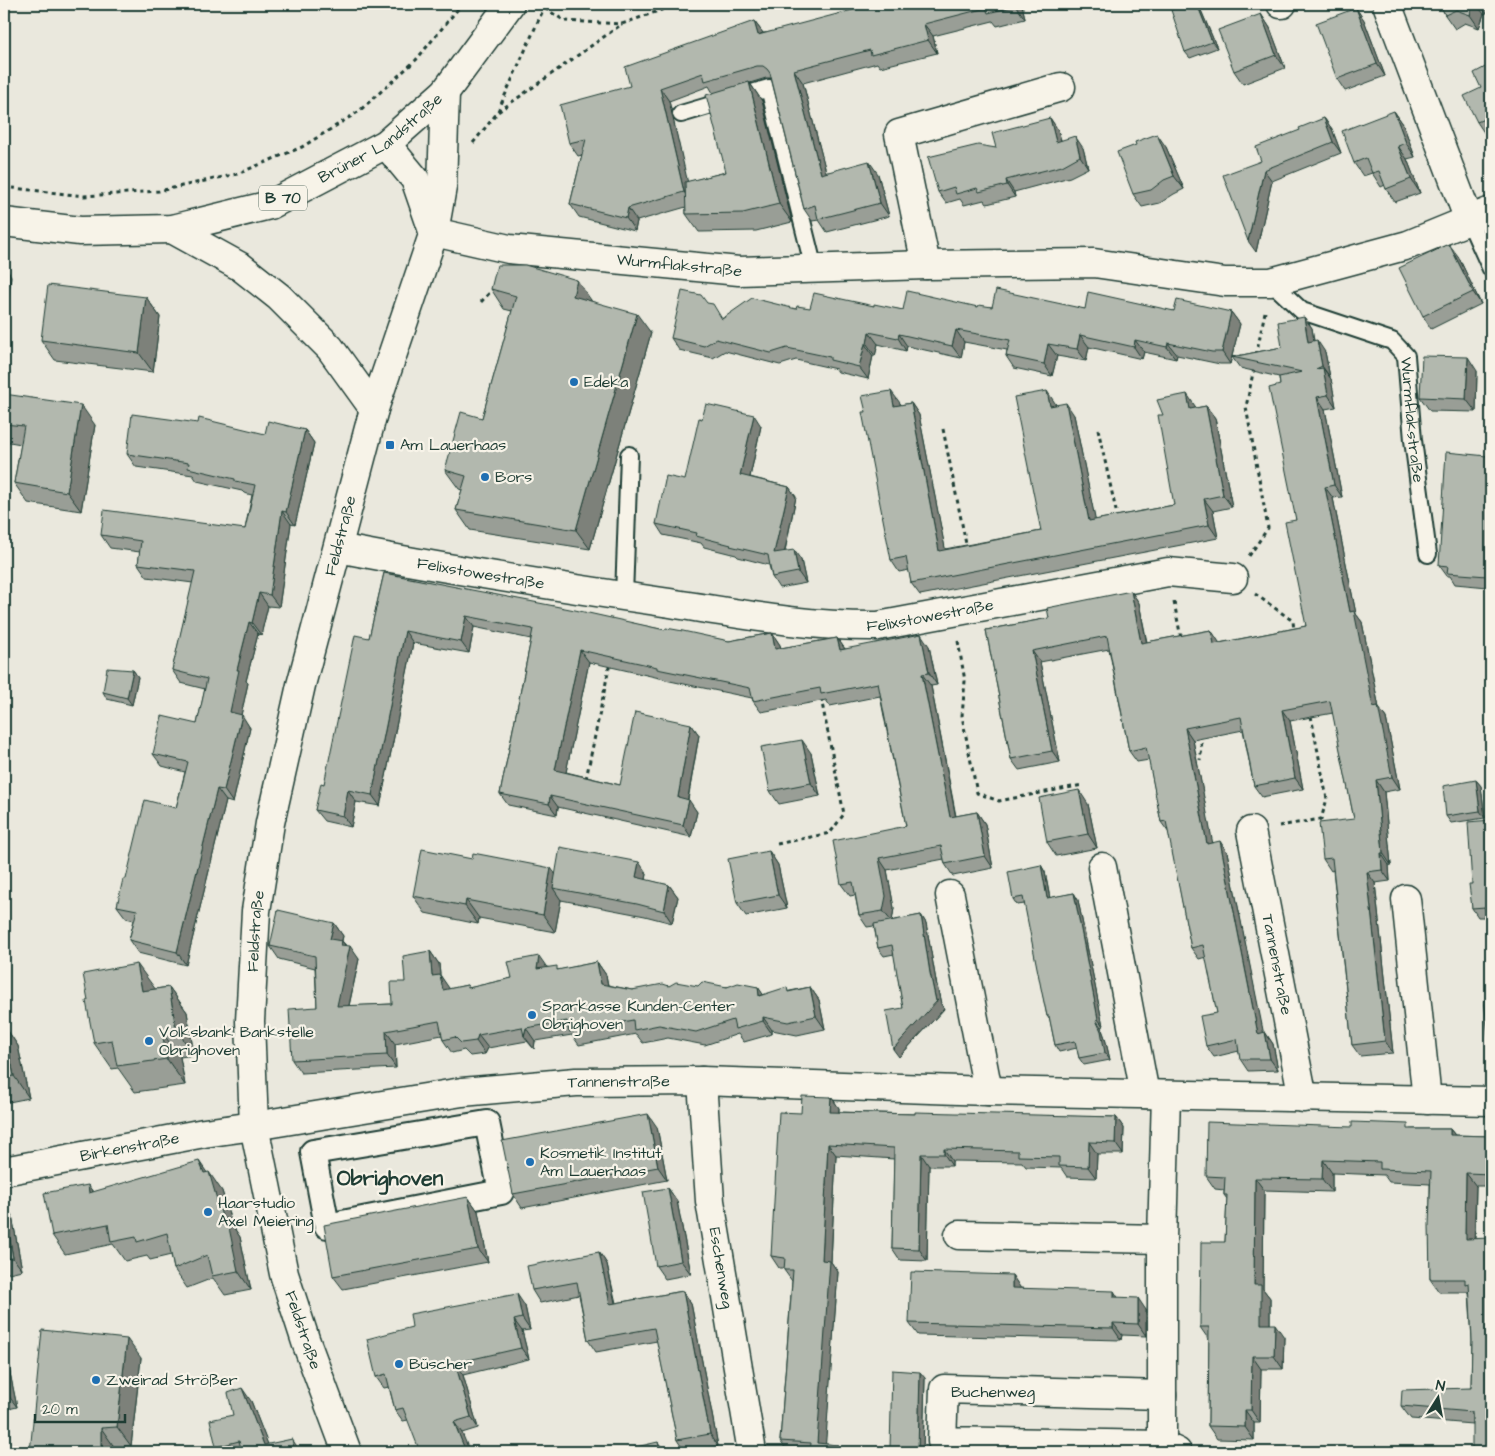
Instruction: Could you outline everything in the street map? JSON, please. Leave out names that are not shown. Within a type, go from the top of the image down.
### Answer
[{"type":"street","name":"Brüner Landstraße","points":[[4,222],[80,231],[172,229],[270,205],[386,144],[445,92],[510,4]]},
{"type":"street","points":[[1387,4],[1480,216]]},
{"type":"street","points":[[926,265],[899,134],[1061,87]]},
{"type":"street","name":"Feldstraße","points":[[347,1452],[306,1342],[284,1274],[254,1126],[250,1021],[256,911],[270,823],[301,685],[374,409],[434,232],[442,187],[445,92]]},
{"type":"street","points":[[386,144],[415,179],[434,232]]},
{"type":"street","name":"Wurmflakstraße","points":[[434,232],[509,249],[739,271],[926,265],[1094,263],[1224,282],[1271,282],[1408,245],[1480,216]]},
{"type":"street","points":[[172,229],[241,268],[279,297],[330,348],[374,409]]},
{"type":"street","name":"Felixstowestraße","points":[[338,548],[416,563],[624,596],[807,624],[842,627],[878,626],[1168,572],[1233,578]]},
{"type":"street","name":"Tannenstraße","points":[[1251,831],[1303,1098]]},
{"type":"street","points":[[1102,867],[1155,1095]]},
{"type":"street","points":[[950,895],[988,1091]]},
{"type":"street","points":[[1406,899],[1427,1100]]},
{"type":"street","name":"Tannenstraße","points":[[254,1126],[476,1090],[576,1082],[702,1081],[988,1091],[1491,1101]]},
{"type":"street","name":"Eschenweg","points":[[702,1081],[710,1202],[752,1452]]},
{"type":"street","name":"Buchenweg","points":[[1155,1095],[1162,1239],[1162,1395],[1169,1449],[942,1441],[944,1389],[1162,1395]]},
{"type":"street","points":[[486,1123],[501,1192],[327,1226],[313,1152],[486,1123]]},
{"type":"street","name":"Birkenstraße","points":[[4,1170],[204,1133],[254,1126]]},
{"type":"street","points":[[959,1235],[1162,1239]]},
{"type":"lane","points":[[682,114],[768,88],[814,269]]},
{"type":"lane","points":[[1480,216],[1491,269]]},
{"type":"lane","name":"Wurmflakstraße","points":[[1271,282],[1302,310],[1392,341],[1406,356],[1413,440],[1428,554]]},
{"type":"lane","points":[[624,596],[629,455]]},
{"type":"path","points":[[4,187],[84,196],[159,191],[237,174],[302,147],[358,112],[416,60],[462,4]]},
{"type":"path","points":[[538,4],[565,21],[622,24]]},
{"type":"path","points":[[498,112],[622,24],[678,4]]},
{"type":"path","points":[[472,145],[498,112],[544,8]]},
{"type":"path","points":[[1271,282],[1246,407],[1268,528],[1233,578],[1293,621],[1296,640]]},
{"type":"path","points":[[943,429],[968,552]]},
{"type":"path","points":[[1098,429],[1118,522]]},
{"type":"path","points":[[1168,572],[1182,641]]},
{"type":"path","points":[[953,613],[965,681],[962,716],[977,793],[999,801],[1083,785]]},
{"type":"path","points":[[584,787],[610,663]]},
{"type":"path","points":[[777,844],[830,833],[844,814],[820,690]]},
{"type":"path","points":[[1251,831],[1321,819],[1327,799],[1310,715]]},
{"type":"path","points":[[1198,729],[1202,748],[1200,760]]},
{"type":"building","points":[[875,4],[1016,4],[1016,6],[988,13],[986,8],[924,24],[928,40],[871,55],[870,50],[794,70],[821,174],[869,161],[880,203],[818,219],[815,205],[804,209],[770,73],[763,66],[757,66],[705,81],[703,73],[660,88],[684,192],[628,208],[626,218],[570,204],[586,139],[569,143],[560,105],[630,86],[625,67],[754,21],[758,35]]},
{"type":"building","points":[[1188,4],[1197,4],[1212,42],[1185,52],[1171,10]]},
{"type":"building","points":[[1440,4],[1473,4],[1470,15],[1456,10],[1445,15]]},
{"type":"building","points":[[1356,8],[1377,64],[1337,79],[1316,23]]},
{"type":"building","points":[[1261,14],[1276,55],[1234,71],[1218,30]]},
{"type":"building","points":[[1491,64],[1491,116],[1477,122],[1464,96],[1481,88],[1474,73]]},
{"type":"building","points":[[749,82],[779,204],[743,213],[686,214],[685,182],[726,172],[706,95]]},
{"type":"building","points":[[1394,111],[1406,143],[1398,146],[1411,179],[1386,189],[1379,171],[1372,173],[1366,158],[1354,163],[1342,131]]},
{"type":"building","points":[[1050,118],[1056,142],[1075,136],[1080,156],[1062,166],[1006,180],[1007,185],[979,192],[977,188],[956,194],[954,187],[938,192],[928,157],[978,145],[996,148],[992,133]]},
{"type":"building","points":[[1324,118],[1333,142],[1264,170],[1248,241],[1223,175],[1261,161],[1256,147],[1300,130],[1299,128]]},
{"type":"building","points":[[1157,134],[1174,176],[1164,180],[1151,190],[1133,194],[1117,152],[1136,145],[1135,142]]},
{"type":"building","points":[[1449,244],[1473,292],[1423,316],[1399,268]]},
{"type":"building","name":"Edeka","points":[[497,265],[525,265],[577,280],[573,296],[637,314],[576,530],[456,510],[466,476],[445,470],[461,412],[482,418],[516,296],[491,289]]},
{"type":"building","points":[[48,285],[146,297],[139,353],[41,340]]},
{"type":"building","points":[[996,290],[1085,309],[1088,292],[1174,311],[1177,300],[1231,312],[1222,352],[1212,352],[1168,343],[1167,347],[1135,340],[1134,347],[1080,335],[1077,349],[1048,344],[1044,364],[1006,356],[1010,340],[956,330],[952,346],[899,334],[898,338],[869,332],[859,367],[830,360],[830,357],[787,348],[771,353],[716,339],[704,346],[671,338],[682,291],[701,295],[707,303],[713,304],[722,319],[752,298],[796,309],[797,306],[810,308],[814,293],[874,306],[874,304],[903,310],[907,291],[978,307],[979,305],[992,307]]},
{"type":"building","points":[[1304,317],[1308,342],[1317,340],[1322,366],[1316,369],[1323,368],[1328,395],[1317,397],[1334,485],[1325,487],[1350,612],[1354,611],[1373,707],[1378,706],[1392,777],[1376,780],[1383,853],[1381,853],[1382,870],[1367,872],[1385,1041],[1352,1045],[1332,858],[1323,859],[1319,823],[1354,819],[1330,701],[1282,710],[1295,778],[1254,786],[1241,717],[1185,728],[1207,844],[1220,841],[1258,1034],[1265,1032],[1270,1059],[1240,1059],[1237,1039],[1206,1046],[1200,1016],[1217,1013],[1203,945],[1191,948],[1166,821],[1161,822],[1146,747],[1129,751],[1107,636],[1032,651],[1052,751],[1011,759],[986,630],[1049,618],[1047,608],[1131,591],[1141,643],[1211,630],[1214,644],[1306,626],[1285,522],[1296,520],[1269,388],[1280,385],[1279,377],[1302,372],[1232,357],[1282,347],[1278,322]]},
{"type":"building","points":[[1422,356],[1468,357],[1466,399],[1420,397]]},
{"type":"building","points":[[891,391],[894,406],[911,403],[939,551],[1041,531],[1014,397],[1047,391],[1050,406],[1066,403],[1089,521],[1174,505],[1158,415],[1163,415],[1157,400],[1187,394],[1190,409],[1206,406],[1223,495],[1204,499],[1209,525],[911,583],[906,557],[891,560],[862,412],[866,412],[862,396]]},
{"type":"building","points":[[4,394],[81,405],[67,492],[14,483],[24,426],[4,424]]},
{"type":"building","points":[[706,404],[754,415],[740,475],[789,487],[774,553],[794,550],[798,572],[772,577],[768,555],[696,536],[697,533],[656,524],[666,476],[685,480],[699,418],[702,419]]},
{"type":"building","points":[[132,414],[198,423],[199,418],[265,434],[268,421],[305,430],[286,512],[282,511],[270,595],[259,593],[252,623],[249,622],[237,670],[239,670],[230,712],[242,715],[224,790],[217,789],[177,952],[129,940],[137,910],[117,906],[123,879],[126,879],[145,800],[176,808],[188,762],[153,754],[162,716],[197,724],[207,679],[172,670],[195,571],[138,564],[141,541],[101,535],[104,510],[245,529],[255,485],[188,468],[189,463],[127,454]]},
{"type":"building","points":[[1488,444],[1491,445],[1491,586],[1488,586],[1487,576],[1447,573],[1448,566],[1439,565],[1446,452],[1487,456]]},
{"type":"building","points":[[384,573],[575,610],[665,630],[666,628],[729,641],[772,633],[775,649],[837,638],[840,650],[921,634],[929,673],[922,674],[950,817],[977,812],[985,856],[945,864],[941,846],[879,858],[886,896],[883,911],[859,915],[853,882],[841,884],[833,841],[906,826],[878,683],[821,694],[820,688],[753,701],[750,688],[657,669],[657,667],[580,650],[555,770],[620,785],[635,712],[691,724],[678,797],[689,800],[683,825],[550,796],[549,804],[500,794],[533,629],[466,616],[461,642],[405,631],[372,795],[348,790],[343,816],[315,810],[321,783],[324,784],[355,635],[369,638]]},
{"type":"building","points":[[107,668],[133,670],[127,698],[103,692]]},
{"type":"building","points":[[802,740],[811,783],[770,791],[761,747]]},
{"type":"building","points":[[1476,780],[1480,811],[1446,816],[1443,786]]},
{"type":"building","points":[[1079,790],[1088,834],[1047,842],[1039,798]]},
{"type":"building","points":[[1491,820],[1491,966],[1485,907],[1472,908],[1469,884],[1472,884],[1468,822]]},
{"type":"building","points":[[560,847],[639,862],[636,877],[669,885],[664,911],[553,888]]},
{"type":"building","points":[[422,849],[472,859],[473,853],[551,868],[543,915],[466,900],[465,906],[413,896]]},
{"type":"building","points":[[769,851],[778,895],[737,903],[728,859]]},
{"type":"building","points":[[1041,865],[1047,898],[1074,893],[1098,1019],[1096,1020],[1101,1031],[1105,1053],[1079,1058],[1075,1041],[1055,1045],[1042,993],[1023,897],[1013,899],[1008,872]]},
{"type":"building","points":[[278,910],[334,923],[330,939],[342,941],[341,945],[350,946],[337,1006],[392,1004],[391,982],[405,982],[403,956],[430,951],[432,976],[440,975],[443,990],[467,985],[468,988],[512,978],[508,962],[539,956],[537,969],[557,966],[557,970],[597,962],[601,984],[632,990],[663,984],[669,986],[676,982],[698,986],[702,982],[727,987],[738,983],[758,987],[759,996],[787,987],[788,992],[810,987],[816,1016],[788,1022],[763,1017],[763,1021],[735,1029],[733,1020],[696,1032],[659,1025],[634,1030],[633,1020],[569,1032],[567,1021],[526,1028],[524,1036],[522,1027],[478,1035],[476,1041],[461,1043],[455,1037],[443,1040],[439,1021],[386,1031],[387,1055],[292,1060],[289,1009],[317,1007],[315,956],[270,946]]},
{"type":"building","points":[[921,915],[930,973],[936,1001],[938,1000],[893,1049],[886,1011],[903,1008],[892,945],[878,948],[874,924]]},
{"type":"building","points":[[137,964],[142,991],[169,987],[176,1029],[162,1032],[167,1059],[117,1066],[112,1040],[94,1043],[83,974]]},
{"type":"building","points":[[1490,994],[1491,1052],[1484,1000],[1490,1000]]},
{"type":"building","points":[[4,1027],[14,1076],[4,1078]]},
{"type":"building","points":[[802,1096],[831,1097],[830,1112],[1116,1117],[1115,1143],[1089,1142],[1088,1167],[1059,1166],[1059,1157],[1018,1156],[1018,1151],[944,1149],[944,1154],[921,1154],[919,1249],[892,1248],[894,1148],[828,1144],[822,1260],[830,1261],[817,1443],[838,1445],[837,1452],[810,1452],[811,1443],[780,1441],[793,1270],[784,1270],[785,1258],[771,1256],[779,1112],[801,1113]]},
{"type":"building","points":[[648,1114],[658,1167],[513,1194],[502,1141]]},
{"type":"building","points":[[1207,1122],[1352,1127],[1352,1122],[1408,1124],[1408,1129],[1450,1129],[1450,1135],[1491,1136],[1491,1174],[1466,1173],[1465,1234],[1466,1239],[1491,1238],[1491,1452],[1472,1452],[1472,1412],[1401,1406],[1402,1390],[1471,1388],[1472,1340],[1469,1283],[1465,1284],[1465,1279],[1430,1279],[1431,1171],[1380,1169],[1380,1162],[1323,1160],[1322,1179],[1255,1178],[1254,1285],[1261,1285],[1261,1324],[1275,1324],[1274,1356],[1252,1356],[1251,1410],[1245,1410],[1245,1427],[1208,1426],[1209,1327],[1200,1327],[1201,1242],[1225,1242],[1227,1195],[1224,1195],[1225,1177],[1206,1176]]},
{"type":"building","points":[[199,1161],[204,1173],[209,1172],[223,1220],[227,1218],[238,1271],[212,1276],[207,1255],[174,1269],[167,1233],[137,1242],[136,1237],[111,1242],[108,1224],[52,1235],[44,1193],[88,1185],[89,1193]]},
{"type":"building","points":[[668,1188],[681,1261],[656,1266],[643,1192]]},
{"type":"building","points":[[468,1197],[478,1249],[333,1276],[324,1225]]},
{"type":"building","points":[[4,1207],[13,1258],[4,1259]]},
{"type":"building","points":[[599,1252],[610,1304],[683,1291],[710,1434],[677,1440],[654,1328],[588,1340],[577,1282],[532,1290],[527,1266]]},
{"type":"building","points":[[911,1272],[1012,1275],[1012,1288],[1114,1291],[1114,1297],[1138,1298],[1138,1324],[1113,1323],[1113,1328],[909,1323]]},
{"type":"building","points":[[517,1294],[522,1318],[514,1320],[521,1348],[455,1363],[471,1417],[454,1422],[466,1452],[420,1452],[403,1408],[395,1410],[386,1374],[376,1377],[367,1339],[412,1327],[410,1314]]},
{"type":"building","points":[[42,1330],[127,1339],[117,1427],[101,1428],[101,1452],[30,1452]]},
{"type":"building","points":[[892,1370],[920,1372],[918,1450],[890,1449]]},
{"type":"building","points":[[4,1373],[8,1395],[4,1396]]},
{"type":"building","points":[[242,1388],[264,1445],[292,1439],[295,1452],[242,1452],[239,1441],[216,1447],[210,1420],[233,1415],[228,1393]]},
{"type":"building","points":[[658,1442],[660,1452],[614,1452]]},
{"type":"place","name":"Edeka","points":[[574,382]]},
{"type":"place","name":"Am Lauerhaas","points":[[390,445]]},
{"type":"place","name":"Bors","points":[[485,477]]},
{"type":"place","name":"Sparkasse Kunden-Center Obrighoven","points":[[532,1015]]},
{"type":"place","name":"Volksbank Bankstelle Obrighoven","points":[[149,1041]]},
{"type":"place","name":"Kosmetik Institut Am Lauerhaas","points":[[530,1162]]},
{"type":"place","name":"Haarstudio Axel Meiering","points":[[208,1212]]},
{"type":"place","name":"Büscher","points":[[399,1364]]},
{"type":"place","name":"Zweirad Strößer","points":[[96,1380]]},
{"type":"district","name":"Obrighoven","points":[[390,1178]]}]
